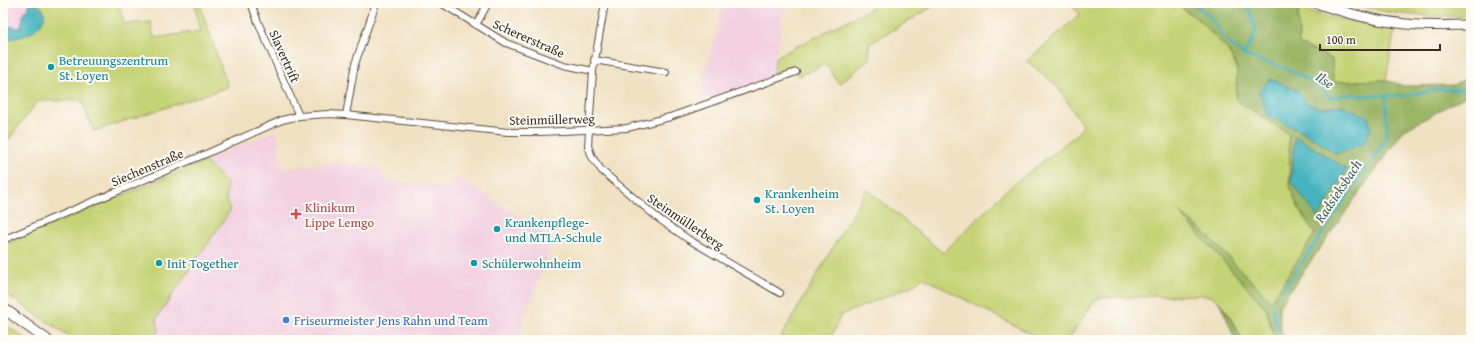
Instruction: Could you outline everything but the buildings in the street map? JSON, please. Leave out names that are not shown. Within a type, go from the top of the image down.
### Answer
[{"type":"main road","points":[[1316,3],[1332,9],[1384,21],[1418,25],[1471,25]]},
{"type":"main road","points":[[3,308],[47,340]]},
{"type":"street","name":"Slavertrift","points":[[251,3],[299,116]]},
{"type":"street","points":[[346,115],[355,64],[376,3]]},
{"type":"street","name":"Schererstraße","points":[[440,3],[513,46],[564,65],[593,71]]},
{"type":"street","points":[[476,25],[488,3]]},
{"type":"street","name":"Steinmüllerberg","points":[[605,3],[593,71],[588,146],[592,157],[608,177],[665,223],[688,239],[780,293]]},
{"type":"street","points":[[594,60],[666,72]]},
{"type":"street","name":"Steinmüllerweg","points":[[299,116],[328,114],[346,115],[508,132],[628,128],[670,117],[796,72]]},
{"type":"street","name":"Siechenstraße","points":[[3,240],[208,154],[282,120],[299,116]]},
{"type":"shaded area","points":[[3,3],[36,3],[28,11],[21,28],[3,26]]},
{"type":"shaded area","points":[[723,3],[786,3],[772,77],[698,102]]},
{"type":"shaded area","name":"Klinikum Lippe Lemgo","points":[[276,130],[283,170],[329,162],[378,168],[386,181],[450,187],[458,177],[554,240],[518,335],[525,340],[75,340],[3,292],[3,245]]},
{"type":"green space","points":[[29,3],[119,3],[124,24],[151,22],[154,38],[201,31],[194,3],[199,3],[228,87],[94,131],[81,100],[38,101],[9,139],[3,134],[3,26],[21,28],[24,11],[28,11]]},
{"type":"green space","points":[[882,3],[939,3],[869,44],[870,59],[839,84],[826,64],[799,76],[793,68],[772,77],[776,57]]},
{"type":"green space","points":[[1070,3],[1177,3],[1198,19],[1228,50],[1237,68],[1236,100],[1289,134],[1290,187],[1297,205],[1315,234],[1271,302],[1204,232],[1180,213],[1266,308],[1275,340],[1242,340],[1230,317],[1221,304],[1213,297],[1200,295],[1098,298],[1095,300],[1068,340],[1042,340],[922,277],[916,284],[841,315],[830,340],[779,340],[867,189],[943,253],[1005,191],[1075,136],[1083,126],[1057,86],[1027,61],[1080,14]]},
{"type":"green space","points":[[1177,3],[1283,3],[1298,9],[1299,44],[1332,59],[1333,82],[1386,80],[1404,86],[1454,85],[1471,76],[1471,93],[1403,131],[1279,306],[1280,326],[1284,340],[1275,340],[1266,308],[1177,210],[1204,232],[1271,301],[1315,234],[1297,205],[1290,187],[1289,134],[1236,100],[1237,68],[1228,50],[1198,19]],"holes":[[[1296,90],[1307,104],[1321,108],[1342,105],[1337,154],[1302,131],[1268,116]]]},
{"type":"green space","points":[[1345,3],[1471,3],[1471,16],[1423,16],[1376,10]]},
{"type":"green space","points":[[1298,9],[1355,23],[1395,28],[1386,80],[1333,82],[1332,59],[1299,44]]},
{"type":"green space","points":[[205,161],[227,183],[226,197],[230,211],[156,319],[159,331],[149,340],[75,340],[3,292],[3,245]]},
{"type":"green space","points":[[1218,300],[1230,318],[1242,340],[1235,340]]},
{"type":"green space","points":[[3,323],[27,340],[3,340]]},
{"type":"water","points":[[29,3],[42,8],[44,12],[44,17],[39,26],[25,35],[16,38],[3,39],[3,26],[21,28],[24,11],[28,11]]},
{"type":"water","points":[[1271,79],[1297,90],[1308,104],[1321,108],[1342,105],[1368,117],[1371,130],[1364,143],[1337,154],[1302,131],[1268,116],[1259,91]]},
{"type":"water","points":[[1295,136],[1347,169],[1318,218],[1291,181]]},
{"type":"waterway","name":"Ilse","points":[[1193,3],[1208,15],[1227,41],[1243,55],[1285,68],[1314,83],[1331,98],[1350,94],[1360,96],[1404,96],[1441,89],[1461,90],[1471,86]]},
{"type":"waterway","points":[[1241,3],[1250,11],[1255,26],[1255,36],[1243,55]]},
{"type":"waterway","name":"Radsieksbach","points":[[1282,292],[1387,138],[1386,95]]},
{"type":"waterway","name":"Radsieksbach","points":[[1273,306],[1274,318],[1280,340]]},
{"type":"place","name":"Betreuungszentrum St. Loyen","points":[[51,67]]},
{"type":"place","name":"Krankenheim St. Loyen","points":[[757,200]]},
{"type":"place","name":"Klinikum Lippe Lemgo","points":[[296,214]]},
{"type":"place","name":"Krankenpflege- und MTLA-Schule","points":[[497,229]]},
{"type":"place","name":"Init Together","points":[[159,263]]},
{"type":"place","name":"Schülerwohnheim","points":[[474,263]]},
{"type":"place","name":"Friseurmeister Jens Rahn und Team","points":[[286,320]]}]
